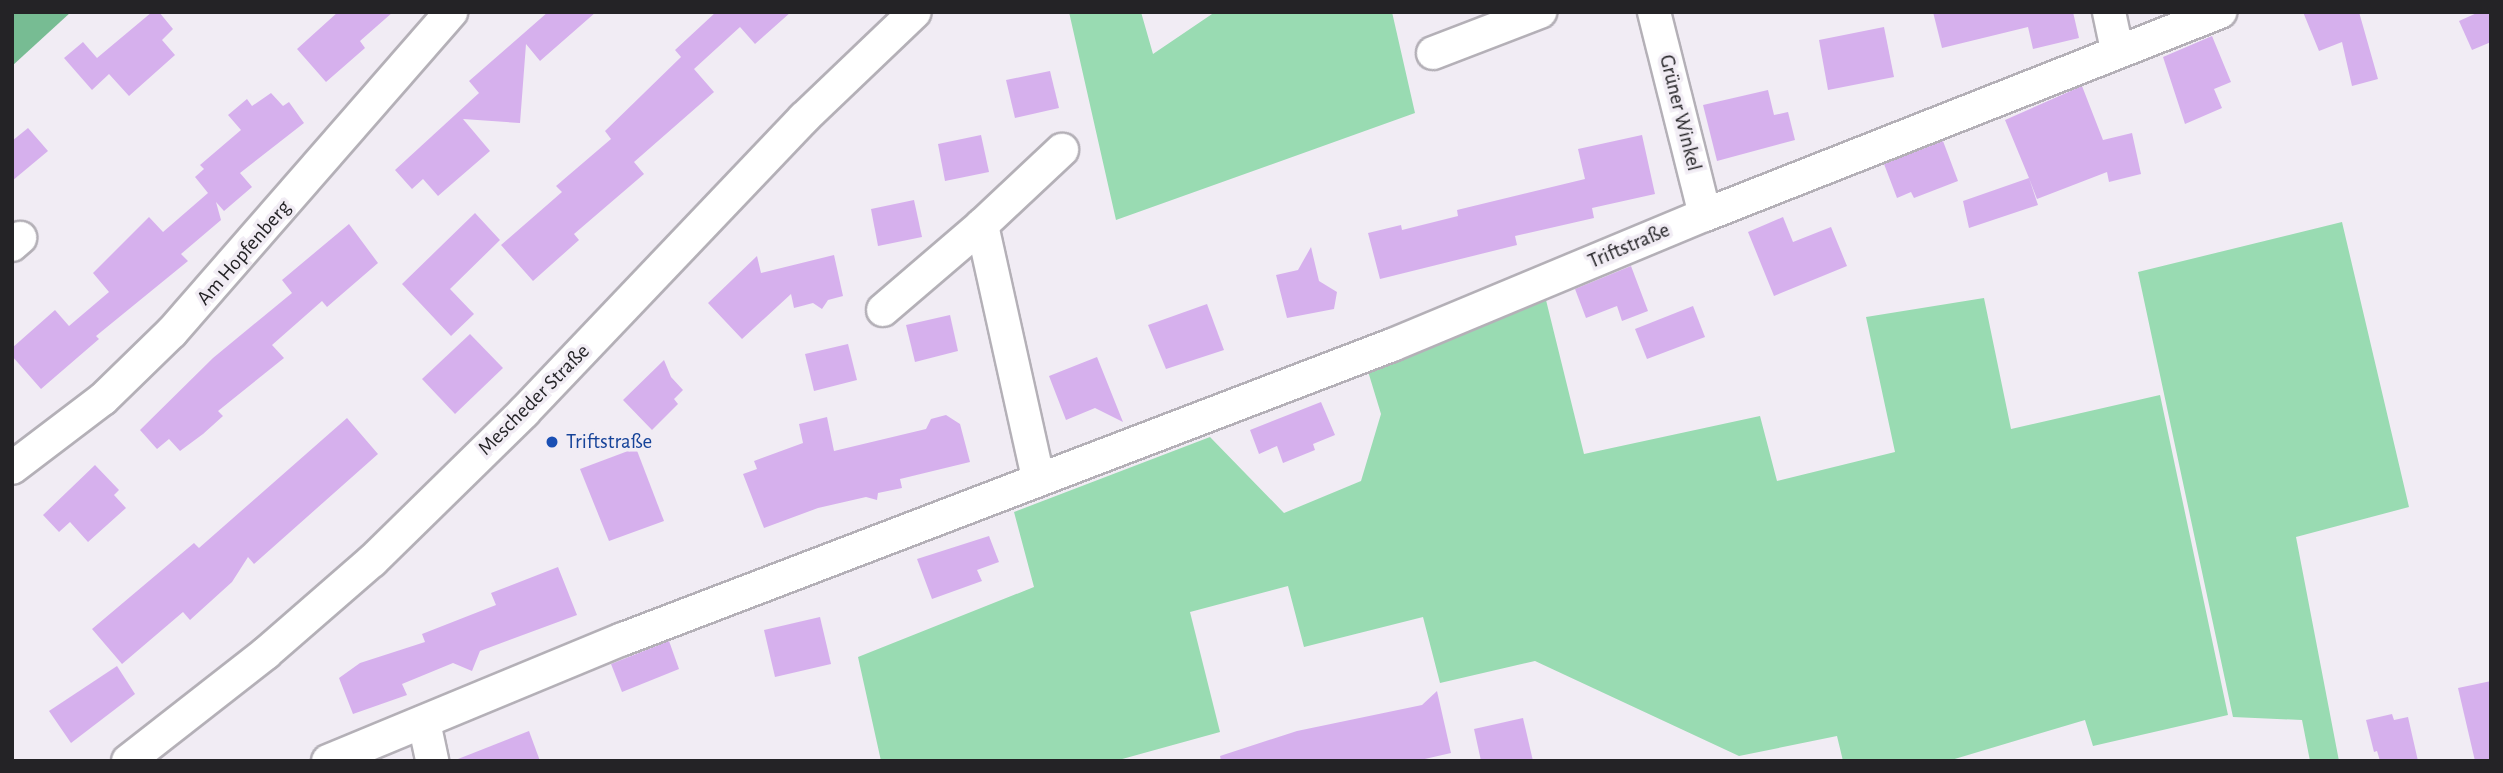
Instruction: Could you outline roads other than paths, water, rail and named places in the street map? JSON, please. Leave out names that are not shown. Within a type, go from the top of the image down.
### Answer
[{"type":"street","name":"Am Hopfenberg","points":[[12,468],[103,399],[172,332],[451,12]]},
{"type":"street","name":"Mescheder Straße","points":[[128,761],[266,653],[372,561],[533,402],[804,118],[915,12]]},
{"type":"street","points":[[1433,53],[1540,12]]},
{"type":"street","name":"Grüner Winkel","points":[[1654,12],[1705,215]]},
{"type":"street","points":[[2109,12],[2117,50]]},
{"type":"street","name":"Triftstraße","points":[[328,761],[1038,477],[1392,345],[1705,215],[2117,50],[2220,12]]},
{"type":"street","points":[[883,310],[982,225],[1062,150]]},
{"type":"street","points":[[982,225],[1038,477]]},
{"type":"street","points":[[424,722],[432,761]]},
{"type":"place","name":"Triftstraße","points":[[552,442]]}]
